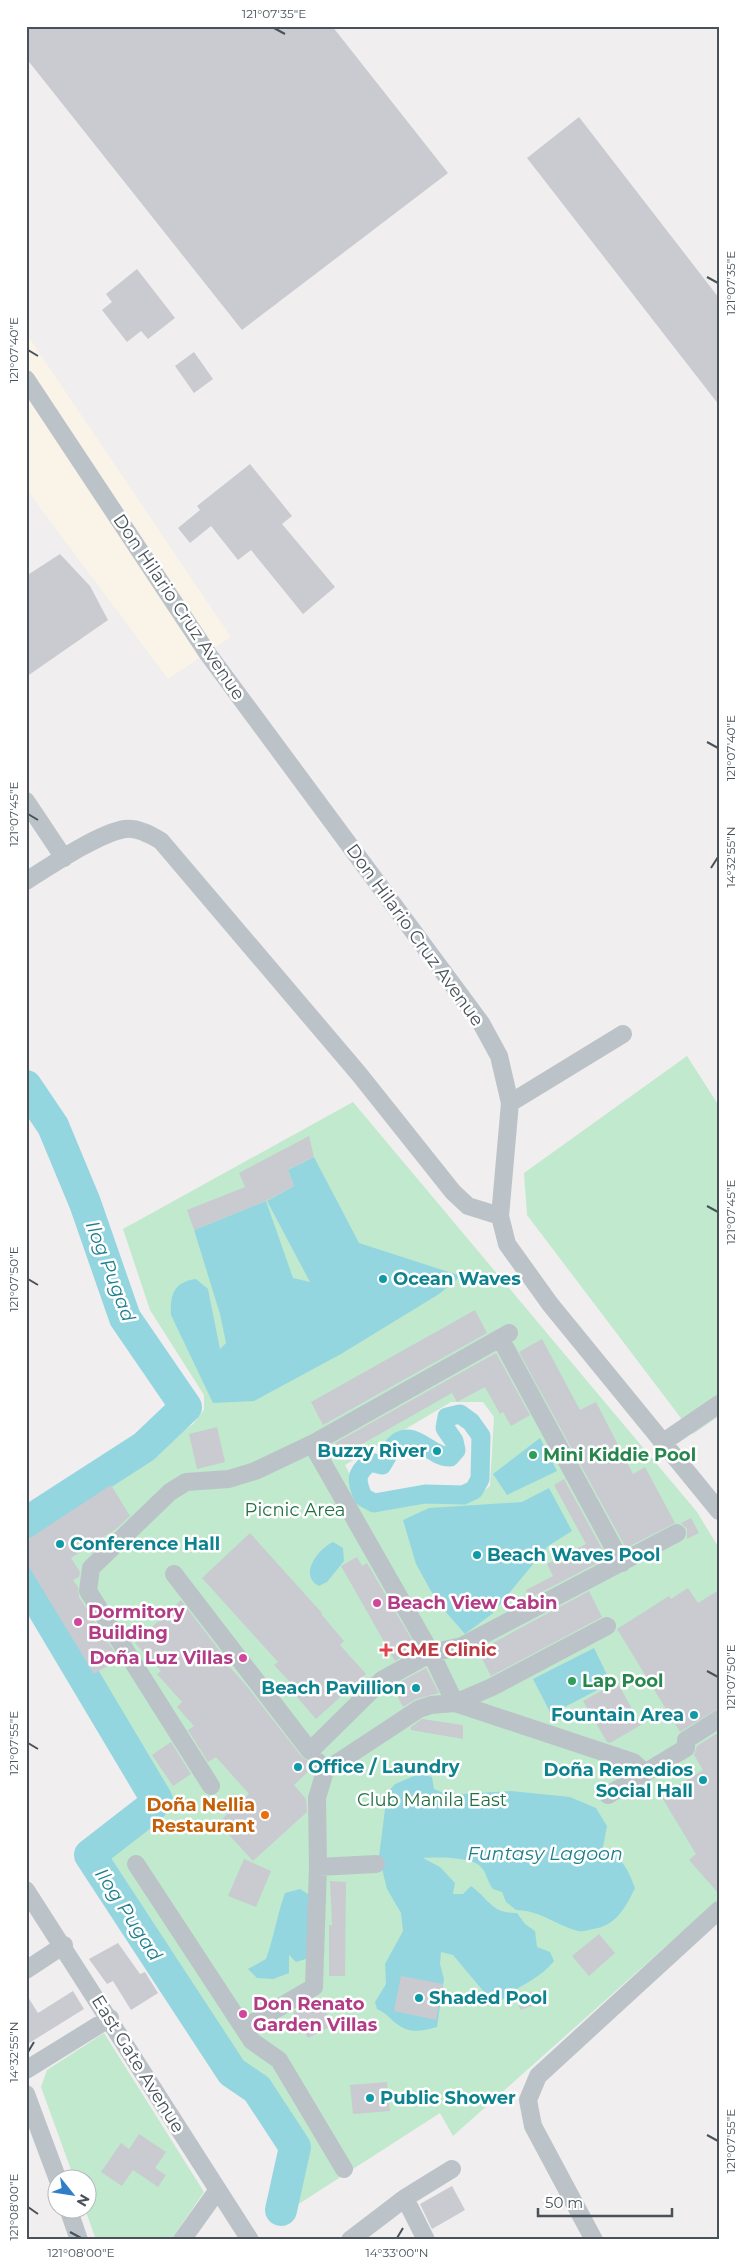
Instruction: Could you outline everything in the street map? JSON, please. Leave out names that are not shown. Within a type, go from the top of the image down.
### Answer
[{"type":"street","name":"Don Hilario Cruz Avenue","points":[[26,379],[208,654],[481,1023],[499,1056],[510,1103],[500,1216],[507,1244],[550,1304],[662,1444],[719,1511]]},
{"type":"street","points":[[26,801],[64,858]]},
{"type":"street","points":[[26,881],[110,833],[126,828],[145,832],[161,840],[359,1074],[453,1192],[468,1206],[500,1216]]},
{"type":"street","points":[[510,1103],[623,1034]]},
{"type":"street","points":[[211,1786],[88,1591],[91,1568],[170,1492],[186,1482],[229,1479],[255,1472],[312,1444],[504,1335],[622,1563]]},
{"type":"street","points":[[662,1444],[719,1404]]},
{"type":"street","points":[[312,1444],[431,1653],[455,1703],[633,1762],[645,1773]]},
{"type":"street","points":[[310,1751],[382,1680],[431,1653],[462,1646],[677,1533]]},
{"type":"street","points":[[174,1574],[325,1771]]},
{"type":"street","points":[[244,2028],[314,1986],[318,1867],[317,1798],[325,1771],[419,1709],[431,1705],[455,1703],[492,1687],[607,1626]]},
{"type":"street","points":[[608,1795],[686,1748],[686,1740],[719,1718]]},
{"type":"street","points":[[136,1864],[252,2041],[279,2060],[344,2169]]},
{"type":"street","points":[[318,1867],[376,1864]]},
{"type":"street","name":"East Gate Avenue","points":[[26,1890],[64,1945],[217,2191],[250,2240]]},
{"type":"street","points":[[594,2240],[533,2126],[528,2100],[538,2076],[719,1910]]},
{"type":"street","points":[[26,1970],[64,1945]]},
{"type":"street","points":[[26,2070],[110,2018]]},
{"type":"street","points":[[26,2094],[54,2168]]},
{"type":"street","points":[[350,2240],[405,2198],[452,2169]]},
{"type":"street","points":[[182,2240],[217,2191]]},
{"type":"street","points":[[405,2198],[426,2240]]},
{"type":"street","points":[[71,2218],[79,2240]]},
{"type":"shaded area","points":[[26,333],[231,637],[168,679],[26,489]]},
{"type":"green space","points":[[687,1056],[719,1106],[719,1416],[693,1434],[527,1215],[524,1173]]},
{"type":"green space","name":"Club Manila East","points":[[353,1102],[697,1512],[719,1548],[719,1899],[453,2136],[440,2113],[294,2207],[303,2142],[260,2078],[237,2059],[103,1869],[104,1852],[159,1814],[167,1805],[166,1796],[26,1568],[26,1541],[193,1424],[204,1410],[204,1395],[150,1310],[123,1229]],"holes":[[[451,1402],[483,1402],[494,1417],[490,1486],[480,1494],[426,1496],[367,1508],[345,1465]]]},
{"type":"green space","points":[[104,2033],[204,2192],[171,2240],[96,2240],[88,2218],[98,2218],[98,2168],[70,2168],[41,2087],[47,2070]]},
{"type":"water","name":"Ocean Waves","points":[[314,1157],[359,1243],[461,1276],[439,1294],[341,1354],[254,1401],[213,1403],[171,1315],[171,1301],[175,1290],[183,1283],[196,1279],[208,1289],[220,1349],[226,1343],[220,1314],[194,1230],[266,1201],[293,1278],[310,1282],[267,1201],[294,1186],[288,1170]]},
{"type":"water","name":"Mini Kiddie Pool","points":[[540,1438],[557,1471],[507,1495],[493,1474]]},
{"type":"water","name":"Beach Waves Pool","points":[[549,1488],[572,1531],[548,1546],[492,1614],[465,1634],[437,1602],[416,1564],[403,1520],[429,1508],[522,1502]]},
{"type":"water","points":[[333,1542],[343,1548],[344,1561],[327,1582],[319,1586],[313,1581],[310,1569],[316,1556]]},
{"type":"water","name":"Lap Pool","points":[[594,1648],[611,1683],[551,1714],[533,1679]]},
{"type":"water","name":"Funtasy Lagoon","points":[[421,1773],[432,1777],[434,1789],[449,1795],[511,1791],[570,1797],[596,1808],[607,1826],[603,1847],[624,1864],[635,1888],[624,1909],[614,1920],[601,1927],[578,1931],[532,1912],[516,1910],[506,1902],[502,1892],[493,1889],[486,1874],[476,1863],[453,1858],[423,1858],[440,1867],[455,1883],[453,1894],[463,1894],[471,1886],[496,1908],[509,1913],[517,1913],[525,1924],[535,1931],[537,1947],[550,1952],[554,1961],[542,1973],[502,2000],[489,1998],[453,1955],[441,1952],[440,1964],[444,1979],[437,2027],[414,2031],[398,2025],[377,2009],[375,2002],[386,1984],[385,1964],[403,1931],[401,1913],[387,1889],[379,1857],[387,1793],[395,1784]]},
{"type":"water","points":[[300,1889],[308,1894],[312,1903],[306,1959],[296,1962],[289,1955],[289,1973],[273,1979],[257,1978],[248,1969],[266,1959],[285,1893]]},
{"type":"building","points":[[26,26],[332,26],[448,173],[242,330],[26,58]]},
{"type":"building","points":[[579,117],[719,298],[719,405],[527,158]]},
{"type":"building","points":[[137,269],[175,318],[148,339],[141,331],[127,342],[102,310],[112,302],[106,294]]},
{"type":"building","points":[[194,352],[213,379],[194,393],[175,366]]},
{"type":"building","points":[[250,464],[292,516],[282,524],[335,587],[303,614],[251,550],[238,560],[211,526],[190,543],[178,528],[200,510],[197,506]]},
{"type":"building","points":[[60,554],[90,586],[108,620],[26,677],[26,576]]},
{"type":"building","points":[[309,1136],[314,1157],[288,1170],[294,1186],[266,1201],[194,1230],[187,1210],[245,1187],[239,1173]]},
{"type":"building","points":[[475,1310],[487,1333],[323,1425],[311,1402]]},
{"type":"building","points":[[542,1339],[580,1410],[596,1402],[633,1474],[645,1467],[675,1523],[626,1548],[519,1352]]},
{"type":"building","points":[[496,1353],[530,1415],[511,1426],[503,1412],[500,1414],[485,1387],[457,1402],[452,1393],[341,1456],[335,1443]]},
{"type":"building","points":[[217,1427],[225,1462],[197,1469],[189,1434]]},
{"type":"building","points":[[564,1479],[607,1558],[530,1598],[526,1590],[553,1576],[547,1564],[586,1544],[554,1485]]},
{"type":"building","name":"Conference Hall","points":[[111,1485],[130,1516],[116,1529],[71,1558],[80,1572],[79,1577],[73,1580],[78,1587],[79,1597],[119,1659],[94,1674],[26,1562],[26,1550],[30,1538]]},
{"type":"building","points":[[691,1518],[699,1533],[687,1539],[687,1529],[681,1523]]},
{"type":"building","points":[[250,1533],[322,1613],[344,1641],[340,1645],[366,1674],[316,1719],[296,1696],[300,1693],[274,1665],[278,1662],[202,1578]]},
{"type":"building","name":"Beach View Cabin","points":[[357,1557],[362,1566],[367,1563],[412,1640],[407,1643],[412,1651],[395,1661],[341,1566]]},
{"type":"building","points":[[688,1588],[698,1603],[719,1590],[719,1708],[680,1732],[617,1629],[669,1596],[671,1599]]},
{"type":"building","points":[[589,1591],[602,1617],[491,1676],[478,1651]]},
{"type":"building","points":[[181,1600],[222,1654],[220,1656],[245,1684],[302,1757],[308,1761],[310,1770],[294,1785],[306,1799],[307,1812],[253,1861],[218,1823],[249,1794],[216,1757],[208,1762],[188,1730],[194,1726],[177,1707],[182,1702],[157,1674],[161,1671],[135,1643]]},
{"type":"building","name":"Beach Pavillion","points":[[426,1668],[439,1693],[416,1699],[403,1707],[392,1686]]},
{"type":"building","points":[[617,1682],[641,1725],[610,1743],[607,1742],[583,1701]]},
{"type":"building","points":[[422,1719],[463,1725],[463,1739],[411,1730],[411,1727]]},
{"type":"building","name":"Doña Remedios Social Hall","points":[[719,1732],[719,1894],[689,1860],[696,1854],[661,1796],[703,1770],[694,1755],[697,1746]]},
{"type":"building","points":[[171,1742],[191,1774],[173,1786],[152,1755]]},
{"type":"building","points":[[244,1859],[271,1871],[256,1907],[228,1896]]},
{"type":"building","points":[[330,1881],[346,1882],[345,1976],[329,1976],[329,1925],[332,1925]]},
{"type":"building","points":[[599,1934],[615,1953],[589,1976],[572,1956]]},
{"type":"building","points":[[118,1943],[140,1974],[145,1972],[158,1993],[131,2010],[113,1981],[107,1984],[89,1959]]},
{"type":"building","name":"Shaded Pool","points":[[401,1976],[443,1984],[436,2020],[394,2011]]},
{"type":"building","points":[[73,1991],[84,2009],[26,2045],[26,1994],[38,2013]]},
{"type":"building","points":[[532,1992],[536,2005],[520,2010],[517,1997]]},
{"type":"building","points":[[318,1997],[333,2025],[308,2038],[293,2012]]},
{"type":"building","name":"Public Shower","points":[[387,2082],[390,2111],[353,2114],[350,2085]]},
{"type":"building","points":[[139,2134],[166,2152],[155,2168],[166,2175],[158,2187],[133,2170],[122,2186],[101,2172],[121,2143],[129,2149]]},
{"type":"building","points":[[452,2186],[465,2210],[432,2229],[420,2204]]},
{"type":"waterway","name":"Ilog Pugad","points":[[26,1086],[53,1126],[85,1203],[125,1318],[186,1407],[144,1447],[26,1523]]},
{"type":"waterway","name":"Buzzy River","points":[[460,1414],[471,1422],[481,1436],[480,1479],[474,1490],[463,1495],[425,1494],[374,1503],[363,1497],[358,1482],[359,1474],[370,1462],[382,1465],[392,1448],[399,1441],[413,1440],[443,1456],[450,1457],[456,1450],[454,1441],[445,1428],[447,1417],[460,1414]]},
{"type":"waterway","name":"Ilog Pugad","points":[[26,1580],[157,1800],[148,1810],[90,1855],[232,2072],[257,2089],[295,2147],[281,2210]]},
{"type":"place","name":"Ocean Waves","points":[[383,1279]]},
{"type":"place","name":"Buzzy River","points":[[437,1451]]},
{"type":"place","name":"Mini Kiddie Pool","points":[[533,1455]]},
{"type":"place","name":"Conference Hall","points":[[60,1544]]},
{"type":"place","name":"Beach Waves Pool","points":[[477,1555]]},
{"type":"place","name":"Beach View Cabin","points":[[377,1603]]},
{"type":"place","name":"Dormitory Building","points":[[78,1622]]},
{"type":"place","name":"CME Clinic","points":[[386,1650]]},
{"type":"place","name":"Doña Luz Villas","points":[[243,1658]]},
{"type":"place","name":"Lap Pool","points":[[572,1681]]},
{"type":"place","name":"Beach Pavillion","points":[[416,1688]]},
{"type":"place","name":"Fountain Area","points":[[694,1715]]},
{"type":"place","name":"Office / Laundry","points":[[298,1767]]},
{"type":"place","name":"Doña Remedios Social Hall","points":[[703,1780]]},
{"type":"place","name":"Doña Nellia Restaurant","points":[[265,1815]]},
{"type":"place","name":"Shaded Pool","points":[[419,1998]]},
{"type":"place","name":"Don Renato Garden Villas","points":[[243,2014]]},
{"type":"place","name":"Public Shower","points":[[370,2098]]},
{"type":"park label","name":"Picnic Area","points":[[295,1510]]}]
